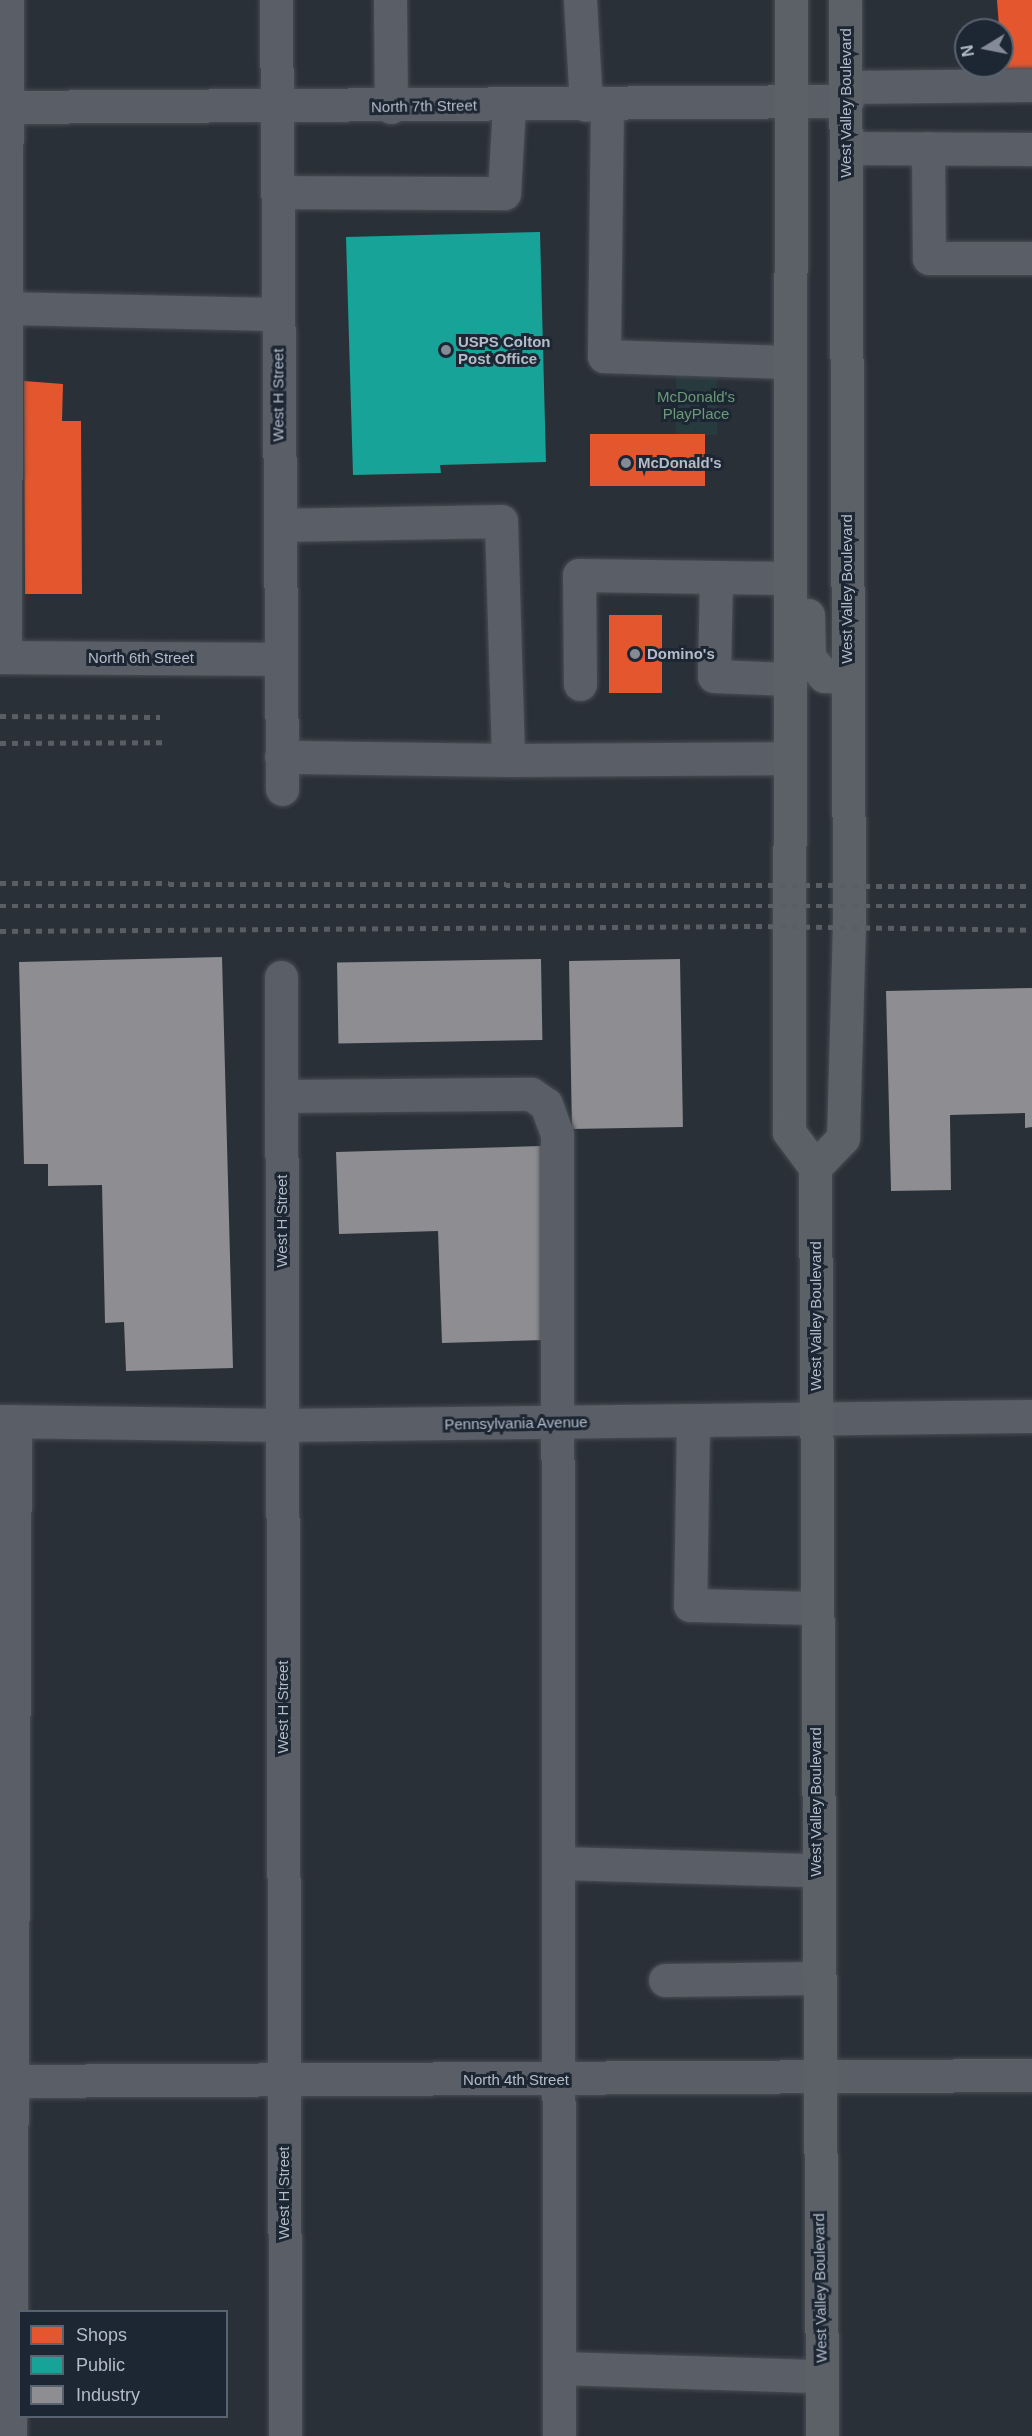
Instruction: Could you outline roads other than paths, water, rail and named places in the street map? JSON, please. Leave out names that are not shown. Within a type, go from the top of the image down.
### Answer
[{"type":"main road","points":[[791,0],[787,362],[789,1132],[815,1167]]},
{"type":"main road","name":"West Valley Boulevard","points":[[822,2436],[816,1978],[815,1167],[843,1138],[848,677],[845,0]]},
{"type":"main road","points":[[788,515],[807,557],[810,657],[824,676],[848,677]]},
{"type":"street","points":[[3,657],[6,308],[3,107],[6,0]]},
{"type":"street","name":"West H Street","points":[[276,0],[282,789]]},
{"type":"street","points":[[390,0],[391,107]]},
{"type":"street","points":[[580,0],[597,105],[604,356],[787,362]]},
{"type":"street","name":"North 7th Street","points":[[3,107],[276,108],[791,103],[847,94],[1032,85]]},
{"type":"street","points":[[277,192],[504,193],[509,106]]},
{"type":"street","points":[[846,148],[1032,149]]},
{"type":"street","points":[[928,148],[929,258],[1032,258]]},
{"type":"street","points":[[6,308],[278,314]]},
{"type":"street","points":[[280,525],[398,525],[501,521],[507,760]]},
{"type":"street","points":[[580,684],[579,575],[788,578]]},
{"type":"street","points":[[716,577],[714,676],[788,679]]},
{"type":"street","name":"North 6th Street","points":[[3,657],[281,658]]},
{"type":"street","points":[[281,757],[507,760],[787,758]]},
{"type":"street","name":"West H Street","points":[[281,978],[285,2436]]},
{"type":"street","points":[[281,1096],[531,1094],[546,1104],[557,1134],[559,2436]]},
{"type":"street","name":"Pennsylvania Avenue","points":[[7,1421],[283,1425],[1032,1416]]},
{"type":"street","points":[[693,1420],[690,1605],[816,1608]]},
{"type":"street","points":[[7,1421],[5,2081],[10,2436]]},
{"type":"street","points":[[559,1863],[816,1870]]},
{"type":"street","points":[[665,1980],[816,1978]]},
{"type":"street","name":"North 4th Street","points":[[5,2081],[817,2079],[1032,2074]]},
{"type":"street","points":[[560,2368],[821,2376]]},
{"type":"railway","points":[[0,716],[160,717]]},
{"type":"railway","points":[[0,743],[165,742]]},
{"type":"railway","points":[[0,883],[1032,886]]},
{"type":"railway","points":[[0,906],[1032,906]]},
{"type":"railway","points":[[0,931],[756,926],[1032,930]]},
{"type":"place","name":"USPS Colton Post Office","points":[[446,350]]},
{"type":"place","name":"McDonald's","points":[[626,463]]},
{"type":"place","name":"Domino's","points":[[635,654]]},
{"type":"park label","name":"McDonald's PlayPlace","points":[[696,404]]}]
